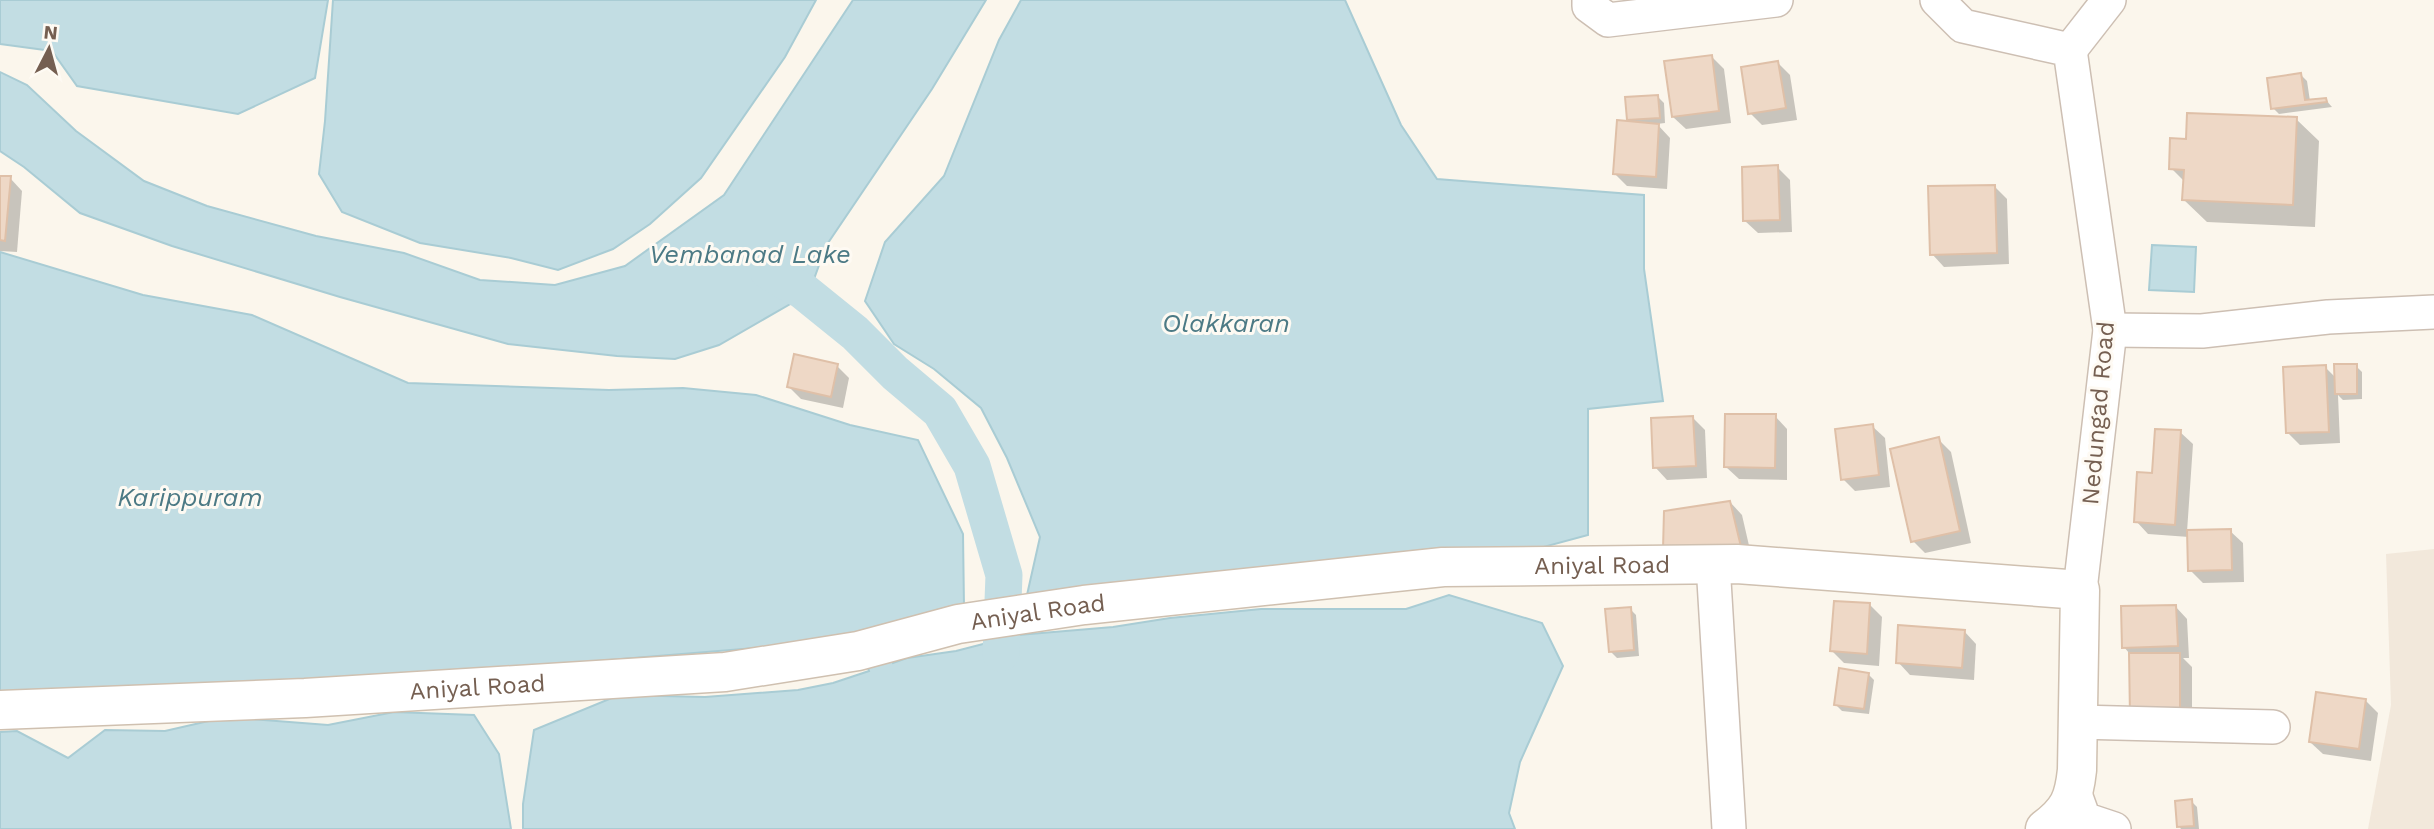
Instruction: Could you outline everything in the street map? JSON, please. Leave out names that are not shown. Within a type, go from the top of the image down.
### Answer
[{"type":"main road","name":"Aniyal Road","points":[[0,710],[305,698],[725,672],[875,647],[958,624],[1024,614],[1443,567],[1737,564],[2080,590]]},
{"type":"main road","name":"Nedungad Road","points":[[2075,794],[2080,590]]},
{"type":"main road","points":[[2045,829],[2066,809],[2075,794]]},
{"type":"street","points":[[1588,0],[1589,6],[1608,20],[1776,0]]},
{"type":"street","points":[[1937,0],[1963,26],[2070,50],[2109,0]]},
{"type":"street","name":"Nedungad Road","points":[[2070,50],[2110,330],[2080,590]]},
{"type":"street","points":[[2110,330],[2202,331],[2328,317],[2434,312]]},
{"type":"street","points":[[1713,564],[1729,829]]},
{"type":"street","points":[[2078,722],[2273,727]]},
{"type":"street","points":[[2075,794],[2084,819],[2113,829]]},
{"type":"shaded area","points":[[2434,549],[2434,829],[2368,829],[2391,705],[2386,554]]},
{"type":"water","points":[[0,0],[328,0],[315,78],[238,114],[77,86],[52,51],[0,44]]},
{"type":"water","points":[[333,0],[816,0],[785,57],[701,178],[650,224],[613,249],[558,270],[511,258],[420,243],[342,212],[319,174]]},
{"type":"water","name":"Vembanad Lake","points":[[853,0],[986,0],[932,89],[826,246],[814,279],[792,303],[719,345],[675,359],[617,356],[508,344],[172,246],[80,213],[0,151],[0,72],[27,85],[76,131],[144,181],[207,206],[316,236],[404,253],[480,280],[555,285],[625,266],[724,195]]},
{"type":"water","name":"Olakkaran","points":[[1021,0],[1345,0],[1401,125],[1437,179],[1644,195],[1644,269],[1663,401],[1588,409],[1588,535],[1499,559],[1027,595],[1040,537],[1007,458],[981,408],[934,369],[894,344],[865,301],[885,242],[944,176],[999,40]]},
{"type":"water","points":[[2152,245],[2196,247],[2194,292],[2149,290]]},
{"type":"water","name":"Karippuram","points":[[0,252],[143,295],[252,315],[408,383],[609,390],[683,388],[756,395],[850,425],[918,440],[963,534],[964,607],[884,626],[893,663],[1018,635],[1113,627],[1261,609],[1406,609],[1449,595],[1542,623],[1563,666],[1520,762],[1509,813],[1515,829],[523,829],[523,804],[534,730],[619,695],[705,697],[798,690],[833,683],[869,671],[857,632],[805,644],[536,666],[0,699]]},
{"type":"water","points":[[394,712],[474,715],[499,754],[511,829],[0,829],[0,732],[17,731],[68,758],[105,730],[165,731],[226,717],[328,725]]},
{"type":"building","points":[[1712,55],[1719,111],[1672,117],[1664,61]]},
{"type":"building","points":[[1778,61],[1786,108],[1748,114],[1741,67]]},
{"type":"building","points":[[2301,73],[2305,100],[2326,98],[2327,102],[2271,109],[2267,78]]},
{"type":"building","points":[[1658,95],[1660,118],[1627,120],[1625,97]]},
{"type":"building","points":[[2187,113],[2297,117],[2293,205],[2182,200],[2184,170],[2169,169],[2170,138],[2186,139]]},
{"type":"building","points":[[1617,120],[1659,124],[1656,177],[1613,174]]},
{"type":"building","points":[[1778,165],[1780,220],[1743,221],[1742,167]]},
{"type":"building","points":[[0,176],[11,176],[5,241],[0,240]]},
{"type":"building","points":[[1995,185],[1997,253],[1930,255],[1928,186]]},
{"type":"building","points":[[794,354],[838,364],[831,397],[787,387]]},
{"type":"building","points":[[2334,364],[2357,364],[2357,394],[2335,394]]},
{"type":"building","points":[[2326,365],[2329,432],[2286,433],[2283,367]]},
{"type":"building","points":[[1725,414],[1776,414],[1775,468],[1724,467]]},
{"type":"building","points":[[1693,416],[1696,466],[1653,468],[1651,418]]},
{"type":"building","points":[[1873,424],[1879,475],[1841,480],[1835,429]]},
{"type":"building","points":[[2155,429],[2181,430],[2175,525],[2134,522],[2137,472],[2152,473]]},
{"type":"building","points":[[1939,437],[1960,531],[1911,542],[1890,449]]},
{"type":"building","points":[[1730,501],[1742,551],[1663,549],[1664,511]]},
{"type":"building","points":[[2231,529],[2232,570],[2188,571],[2187,530]]},
{"type":"building","points":[[1834,601],[1870,603],[1867,654],[1830,651]]},
{"type":"building","points":[[2176,605],[2178,646],[2122,648],[2121,606]]},
{"type":"building","points":[[1631,607],[1634,650],[1609,652],[1605,609]]},
{"type":"building","points":[[1898,625],[1965,630],[1962,668],[1896,663]]},
{"type":"building","points":[[2129,653],[2180,653],[2180,717],[2130,717]]},
{"type":"building","points":[[1839,668],[1869,673],[1864,709],[1834,705]]},
{"type":"building","points":[[2316,692],[2366,699],[2359,749],[2309,742]]},
{"type":"building","points":[[2192,799],[2194,826],[2177,827],[2175,801]]},
{"type":"waterway","points":[[768,271],[803,291],[855,333],[895,373],[940,411],[972,466],[1004,575],[1001,653]]}]
